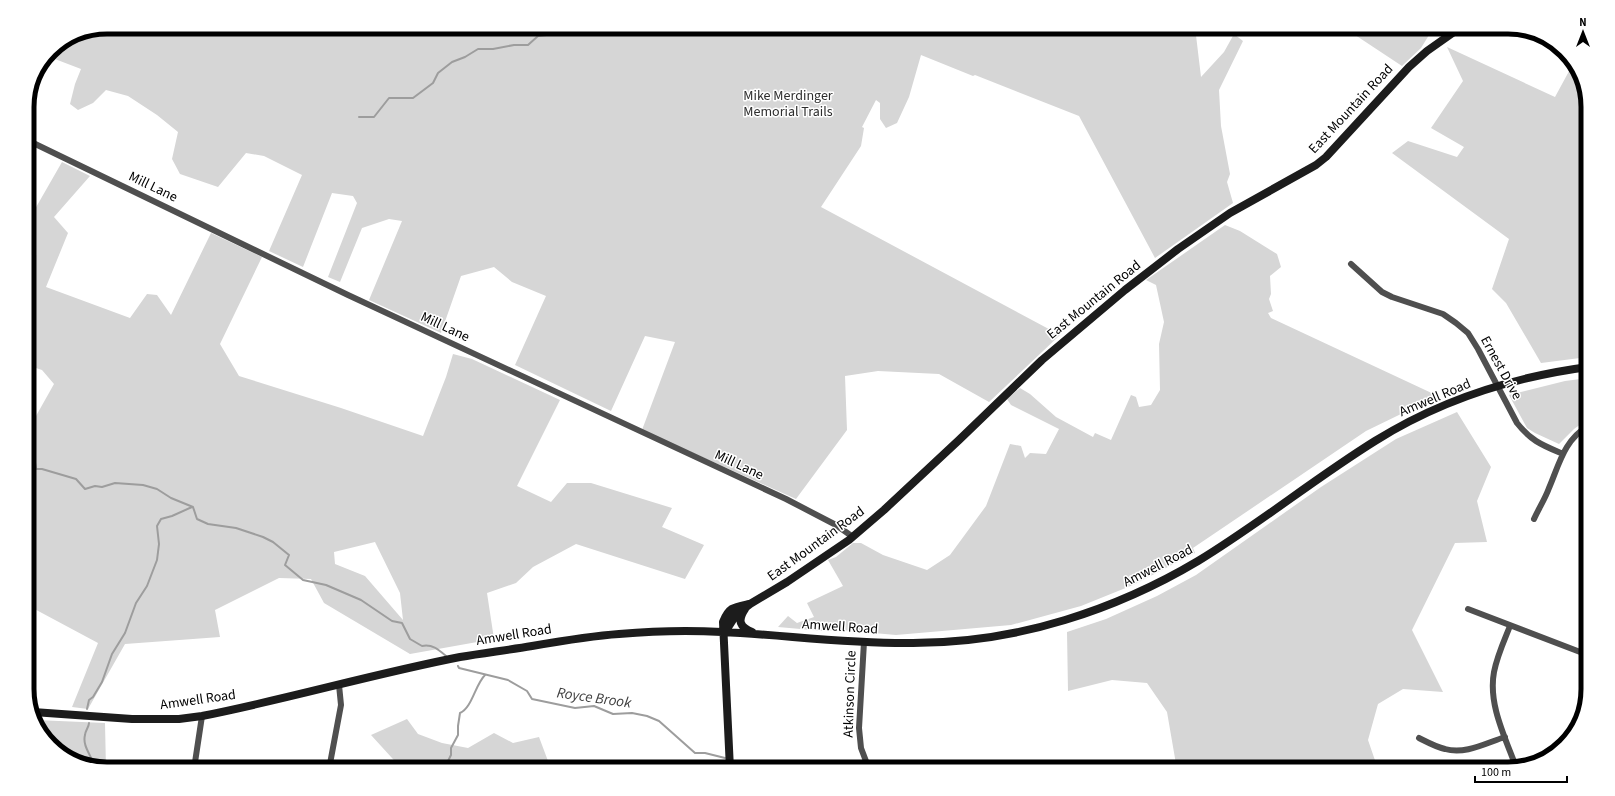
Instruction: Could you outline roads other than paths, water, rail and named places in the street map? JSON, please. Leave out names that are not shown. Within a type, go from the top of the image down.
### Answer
[{"type":"main road","name":"East Mountain Road","points":[[730,762],[725,632],[723,622],[727,613],[734,607],[748,606],[787,582],[853,536],[924,474],[1042,360],[1100,309],[1230,214],[1316,165],[1339,144],[1409,67],[1427,51],[1451,34]]},
{"type":"main road","name":"Amwell Road","points":[[38,712],[132,719],[179,719],[202,716],[457,658],[576,639],[618,634],[656,632],[725,632],[864,642],[915,643],[976,639],[1038,628],[1115,602],[1155,584],[1197,562],[1376,440],[1401,426],[1455,401],[1498,387],[1550,373],[1581,368]]},
{"type":"main road","points":[[748,606],[740,618],[743,626],[757,634]]},
{"type":"street","name":"Mill Lane","points":[[34,143],[348,295],[786,500],[836,525],[853,536]]},
{"type":"street","name":"Ernest Drive","points":[[1351,264],[1382,292],[1392,297],[1435,311],[1456,323],[1474,341],[1517,423],[1529,438],[1563,454]]},
{"type":"street","points":[[1534,519],[1549,489],[1563,454],[1572,439],[1581,432]]},
{"type":"street","points":[[1468,609],[1581,652]]},
{"type":"street","points":[[1510,626],[1495,664],[1492,683],[1494,701],[1514,761]]},
{"type":"street","name":"Atkinson Circle","points":[[864,642],[859,728],[861,748],[866,762]]},
{"type":"street","points":[[330,762],[341,705],[339,685]]},
{"type":"street","points":[[195,762],[202,716]]},
{"type":"street","points":[[1419,738],[1444,749],[1455,751],[1470,749],[1505,737]]},
{"type":"waterway","points":[[359,117],[374,117],[389,98],[413,98],[433,83],[438,73],[452,62],[465,57],[478,49],[528,45],[538,36],[555,34]]},
{"type":"waterway","points":[[34,456],[36,469],[42,469],[76,479],[85,489],[95,486],[102,487],[115,483],[143,485],[157,489],[171,498],[193,507],[197,519],[208,524],[236,528],[263,537],[273,542],[289,555],[285,565],[303,580],[326,585],[361,600],[392,621],[402,623],[410,639],[422,646],[435,648],[446,656]]},
{"type":"waterway","points":[[87,709],[89,700],[93,697],[102,682],[112,654],[125,633],[136,603],[147,586],[157,560],[159,544],[157,526],[161,519],[192,507]]},
{"type":"waterway","name":"Royce Brook","points":[[458,666],[459,668],[508,680],[527,691],[532,699],[575,708],[594,706],[613,714],[632,713],[647,716],[659,721],[695,753],[705,753],[725,758]]},
{"type":"waterway","points":[[448,762],[451,755],[451,748],[458,735],[460,713],[468,706],[485,675]]},
{"type":"waterway","points":[[89,723],[84,739],[92,761]]},
{"type":"park label","name":"Mike Merdinger Memorial Trails","points":[[788,104]]}]
